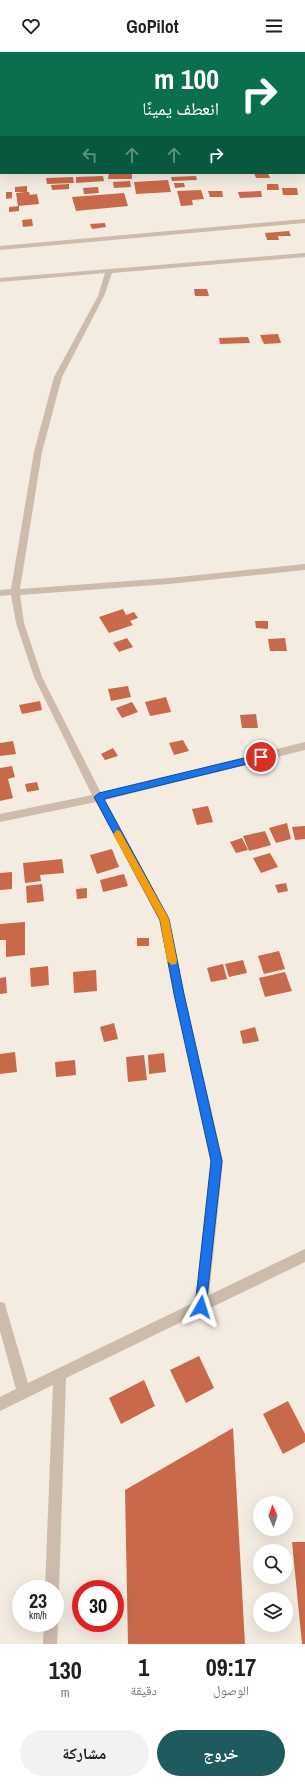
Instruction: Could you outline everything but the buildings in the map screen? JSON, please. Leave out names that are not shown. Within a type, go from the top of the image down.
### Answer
[{"type":"street","points":[[0,248],[305,221]]},
{"type":"street","points":[[0,280],[305,255]]},
{"type":"street","points":[[109,271],[101,296],[58,376],[38,452],[15,592],[20,623],[38,677],[99,797],[164,919],[179,994],[217,1161],[201,1307]]},
{"type":"street","points":[[0,593],[168,581],[305,567]]},
{"type":"street","points":[[0,818],[99,797],[305,746]]},
{"type":"street","points":[[0,1404],[305,1255]]},
{"type":"street","points":[[0,1308],[24,1393]]},
{"type":"street","points":[[52,1580],[60,1375]]},
{"type":"street","points":[[50,1644],[51,1632]]},
{"type":"slow traffic","points":[[117,834],[164,919],[172,961]]},
{"type":"route","points":[[201,1307],[217,1161],[179,994],[164,919],[117,834],[99,797],[261,757]]}]
